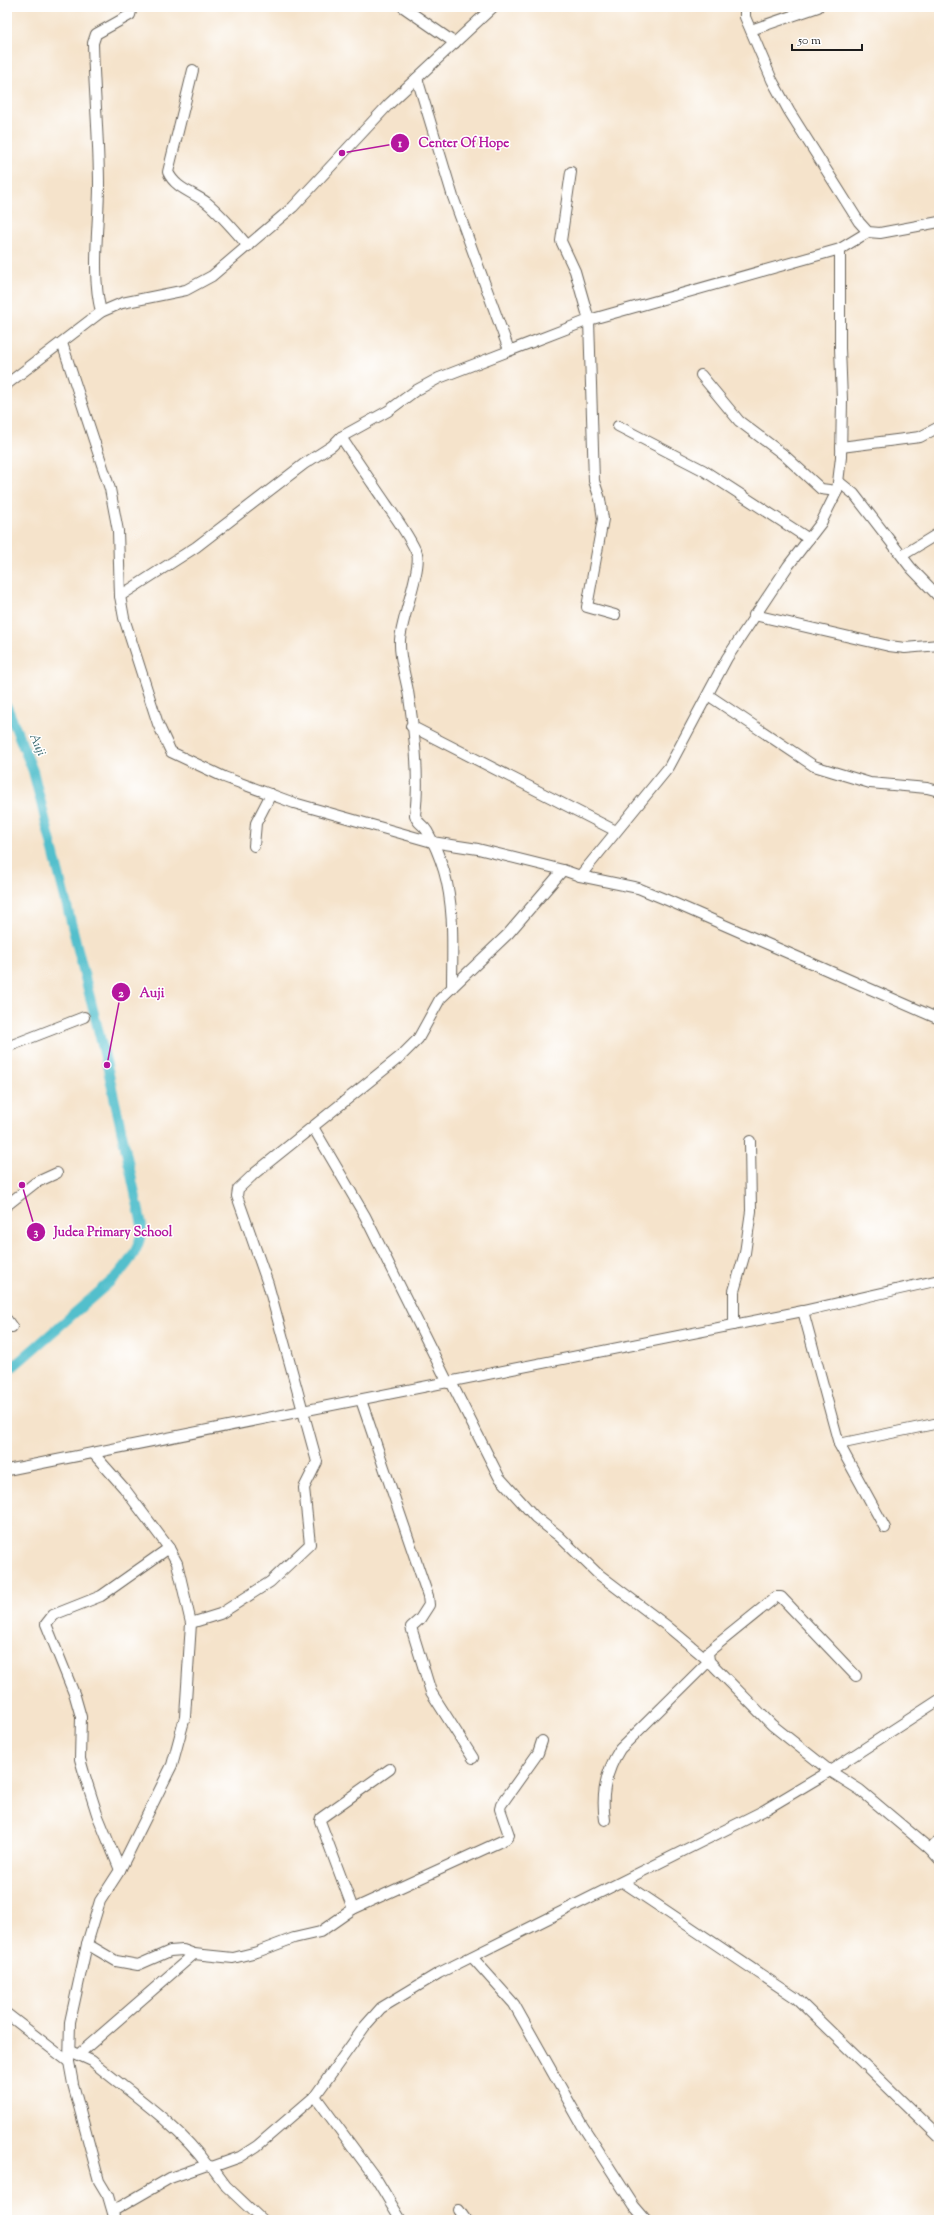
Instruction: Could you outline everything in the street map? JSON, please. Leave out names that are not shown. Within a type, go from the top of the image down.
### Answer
[{"type":"street","points":[[101,312],[96,290],[99,215],[99,142],[93,43],[96,34],[130,15],[132,7]]},
{"type":"street","points":[[403,7],[455,43]]},
{"type":"street","points":[[7,384],[101,312],[122,303],[186,290],[200,284],[248,246],[293,207],[388,105],[493,7]]},
{"type":"street","points":[[745,7],[745,17],[772,80],[789,111],[859,222],[868,232]]},
{"type":"street","points":[[751,30],[818,7]]},
{"type":"street","points":[[193,70],[168,172],[176,184],[205,202],[231,226],[248,246]]},
{"type":"street","points":[[417,78],[455,204],[509,350]]},
{"type":"street","points":[[571,172],[561,241],[576,271],[589,320],[594,481],[600,499],[603,520],[587,607],[616,615]]},
{"type":"street","points":[[120,596],[196,547],[304,464],[332,446],[341,437],[388,411],[415,392],[439,378],[589,320],[840,249],[868,232],[880,233],[939,222]]},
{"type":"street","points":[[580,876],[669,767],[727,658],[754,615],[821,523],[838,486],[841,447],[840,249]]},
{"type":"street","points":[[62,343],[110,489],[118,531],[120,596],[124,618],[158,724],[171,752],[192,763],[294,803],[432,842],[478,849],[563,870],[580,876],[638,888],[939,1020]]},
{"type":"street","points":[[701,375],[738,421],[784,455],[821,489],[838,486],[854,494],[874,522],[903,555],[911,568],[939,597]]},
{"type":"street","points":[[618,426],[703,470],[809,539]]},
{"type":"street","points":[[841,447],[920,436],[939,427]]},
{"type":"street","points":[[341,437],[401,525],[418,556],[418,564],[406,607],[400,639],[400,658],[408,690],[416,776],[416,821],[427,830],[444,871],[448,895],[452,922],[452,988]]},
{"type":"street","points":[[903,555],[939,533]]},
{"type":"street","points":[[754,615],[889,646],[905,648],[939,645]]},
{"type":"street","points":[[708,695],[814,766],[870,783],[927,788],[939,791]]},
{"type":"street","points":[[411,726],[616,831]]},
{"type":"street","points":[[254,846],[256,823],[271,794]]},
{"type":"street","points":[[191,1623],[220,1614],[270,1582],[310,1544],[304,1488],[317,1462],[268,1284],[238,1196],[238,1189],[312,1127],[401,1056],[418,1039],[440,999],[508,934],[563,870]]},
{"type":"street","points":[[7,1047],[84,1017]]},
{"type":"street","points":[[312,1127],[365,1216],[499,1477],[536,1517],[559,1536],[597,1573],[709,1661],[772,1724],[830,1771],[860,1790],[930,1848],[939,1858]]},
{"type":"street","points":[[734,1325],[734,1290],[745,1253],[751,1211],[750,1141]]},
{"type":"street","points":[[7,1205],[35,1183],[57,1173]]},
{"type":"street","points":[[7,1470],[804,1311],[939,1280]]},
{"type":"street","points":[[804,1311],[839,1444],[885,1528]]},
{"type":"street","points":[[361,1400],[428,1596],[429,1605],[420,1619],[411,1627],[431,1692],[473,1758]]},
{"type":"street","points":[[839,1444],[939,1423]]},
{"type":"street","points":[[93,1453],[124,1488],[169,1548],[177,1563],[191,1623],[186,1717],[172,1765],[162,1788],[150,1807],[120,1870],[100,1901],[87,1944],[70,2022],[75,2052],[99,2067],[173,2129],[197,2151],[226,2186],[262,2220]]},
{"type":"street","points":[[120,1870],[97,1814],[80,1759],[81,1717],[75,1696],[46,1624],[53,1615],[101,1596],[169,1548]]},
{"type":"street","points":[[709,1661],[708,1652],[717,1643],[776,1597],[781,1597],[856,1676]]},
{"type":"street","points":[[604,1820],[603,1796],[610,1766],[620,1749],[709,1661]]},
{"type":"street","points":[[194,1954],[75,2052],[69,2062],[73,2084],[99,2181],[108,2196],[114,2216],[170,2178],[240,2157],[257,2146],[315,2096],[365,2026],[381,2008],[439,1973],[763,1811],[830,1771],[939,1700]]},
{"type":"street","points":[[87,1944],[116,1961],[138,1965],[170,1951],[183,1950],[194,1954],[233,1958],[257,1952],[294,1938],[320,1932],[353,1909],[506,1839],[509,1835],[500,1809],[501,1805],[538,1753],[542,1741]]},
{"type":"street","points":[[353,1909],[320,1821],[321,1818],[390,1769]]},
{"type":"street","points":[[930,1848],[939,1841]]},
{"type":"street","points":[[623,1882],[796,1998],[939,2137]]},
{"type":"street","points":[[472,1957],[514,2004],[582,2125],[634,2206],[646,2220]]},
{"type":"street","points":[[7,2014],[69,2062]]},
{"type":"street","points":[[315,2096],[377,2180],[401,2220]]},
{"type":"street","points":[[459,2210],[466,2220]]},
{"type":"waterway","name":"Auji","points":[[7,707],[33,771],[107,1065],[142,1225],[140,1240],[137,1247],[127,1264],[117,1276],[7,1372]]},
{"type":"place","name":"Center Of Hope","points":[[342,153]]},
{"type":"place","name":"Auji","points":[[107,1065]]},
{"type":"place","name":"Judea Primary School","points":[[22,1185]]}]
